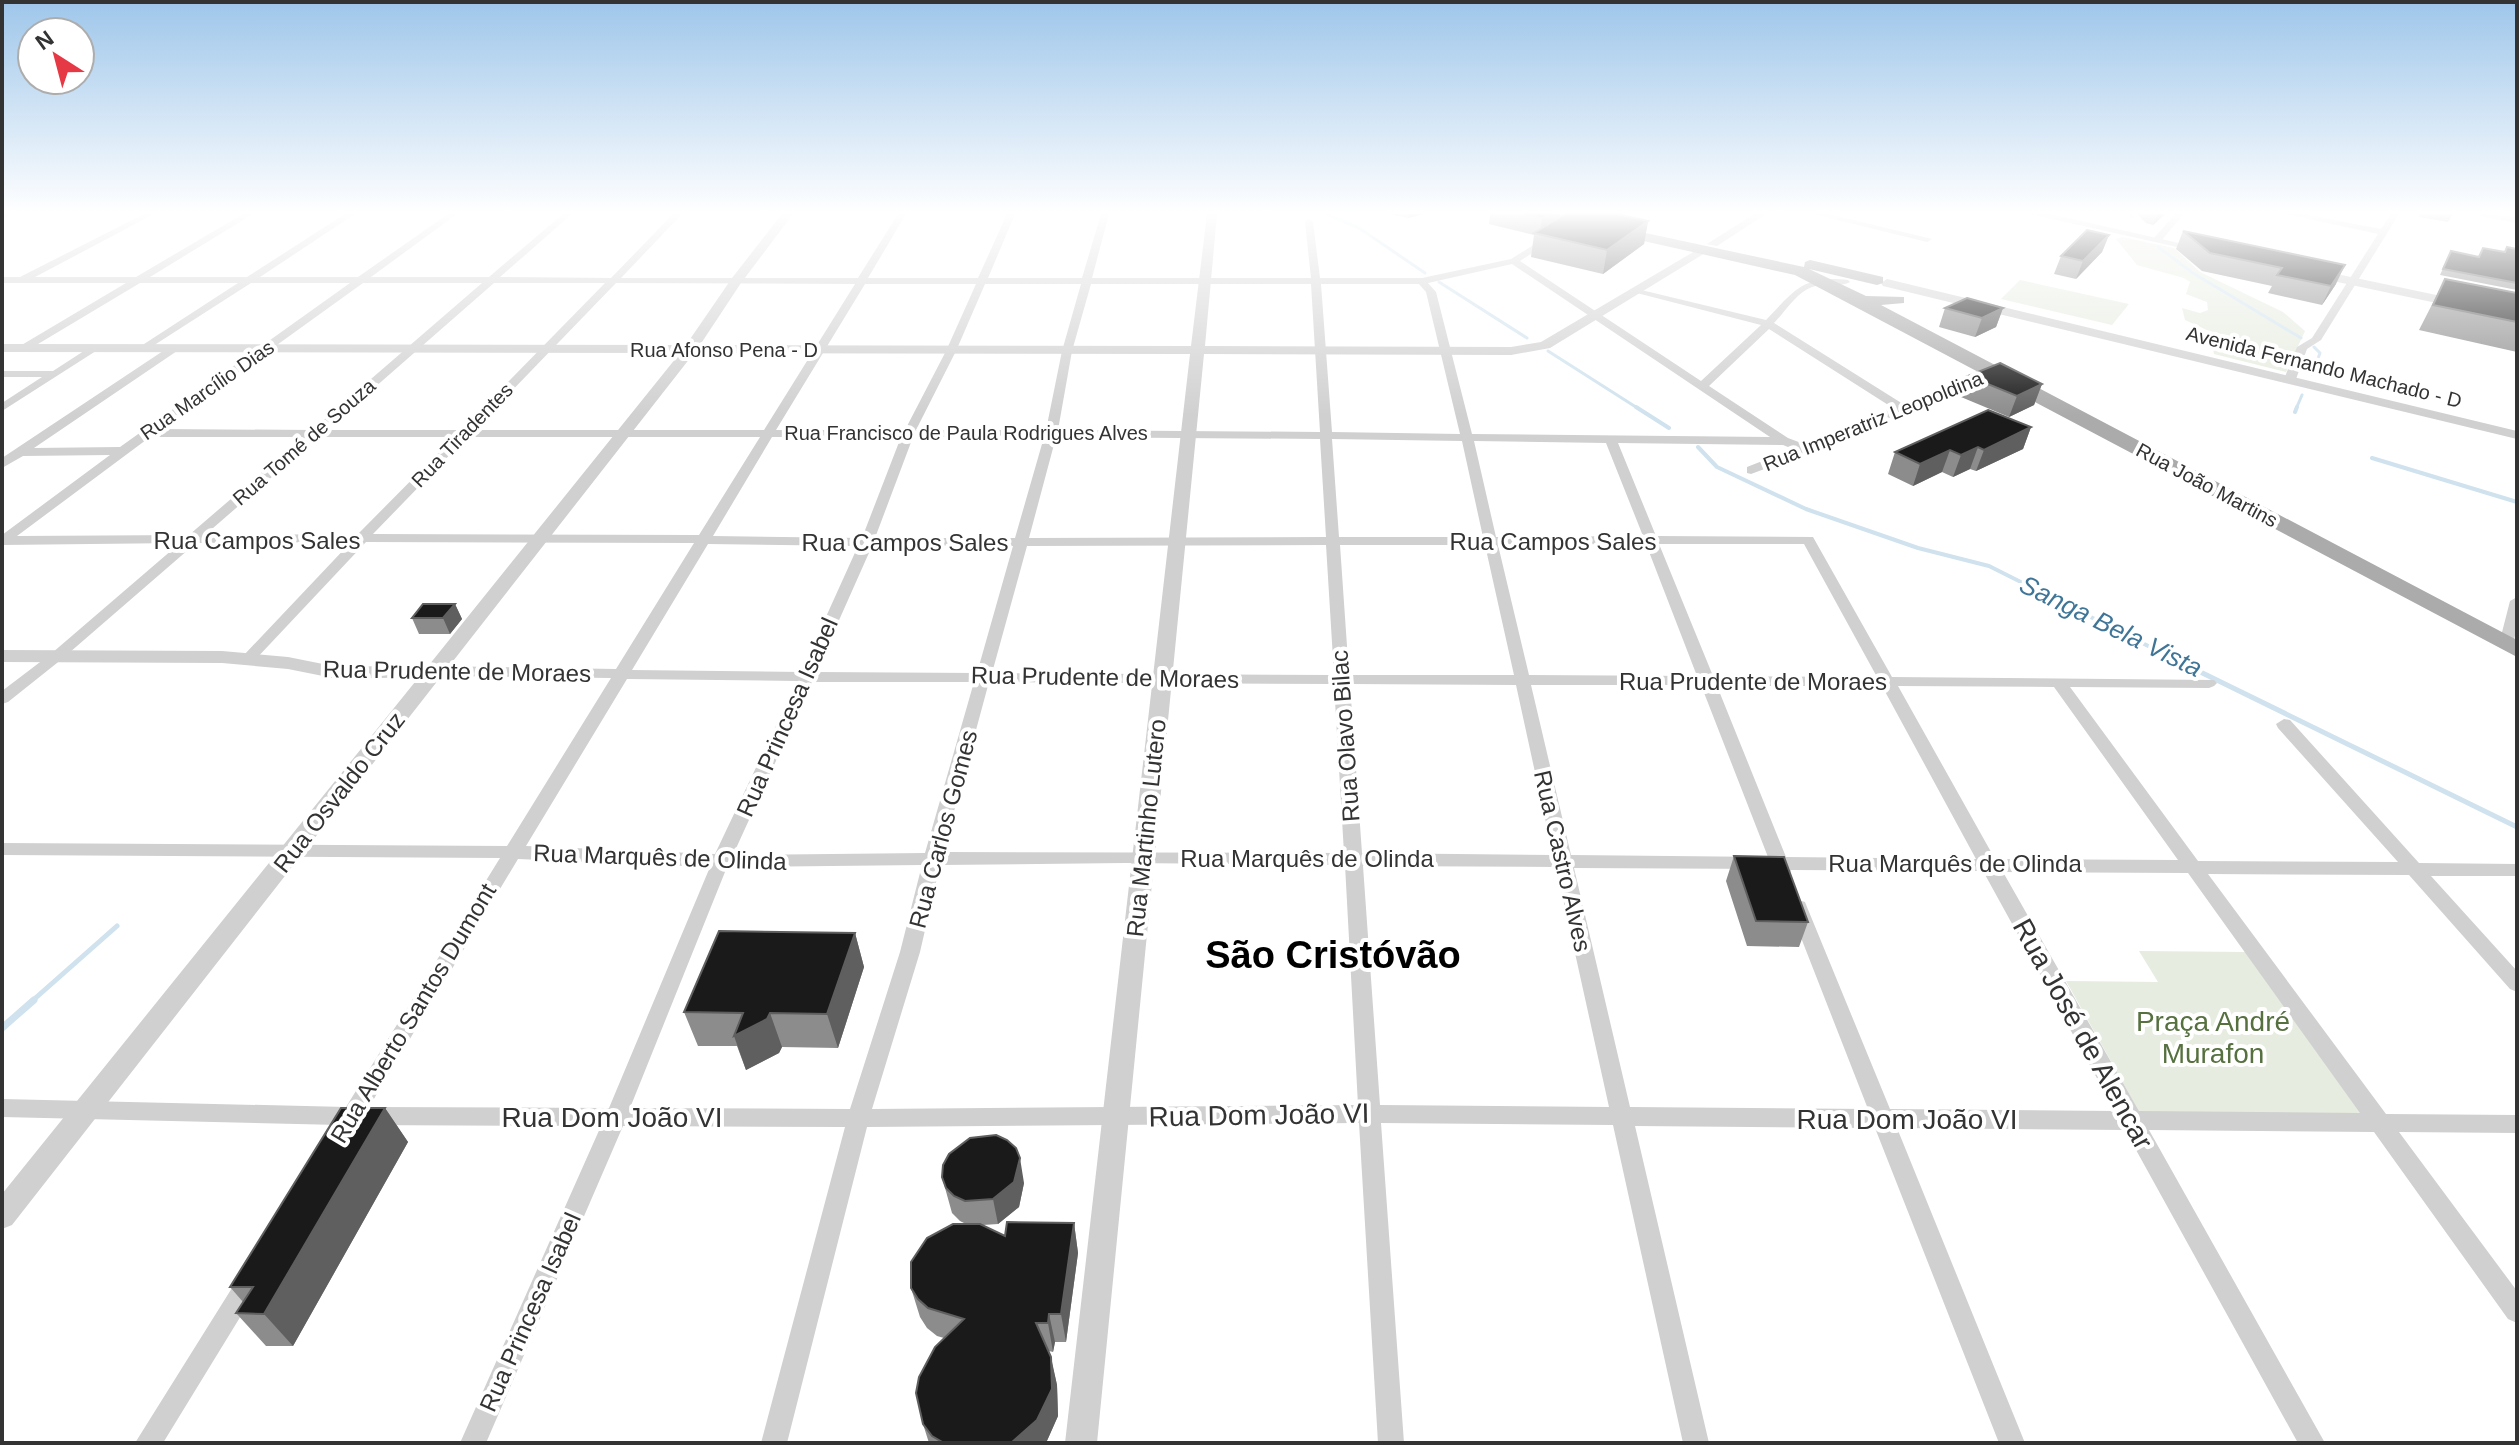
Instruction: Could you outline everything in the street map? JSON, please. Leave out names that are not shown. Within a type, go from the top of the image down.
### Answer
[{"type":"main road","name":"Avenida Fernando Machado - D","points":[[1822,281],[1848,291]]},
{"type":"main road","points":[[1848,291],[1881,281]]},
{"type":"main road","points":[[1883,281],[1904,294],[1894,308],[1896,321]]},
{"type":"main road","points":[[1848,291],[1883,303],[1898,300]]},
{"type":"main road","name":"Rua João Martins","points":[[1848,291],[1896,321],[2512,647]]},
{"type":"street","points":[[2,291],[20,281]]},
{"type":"street","points":[[24,348],[137,281]]},
{"type":"street","points":[[145,348],[246,281]]},
{"type":"street","name":"Rua Marcílio Dias","points":[[2,541],[122,451],[360,281]]},
{"type":"street","name":"Rua Tomé de Souza","points":[[2,699],[57,656],[489,281]]},
{"type":"street","name":"Rua Tiradentes","points":[[248,659],[612,281]]},
{"type":"street","name":"Rua Osvaldo Cruz","points":[[2,1216],[690,350],[736,281]]},
{"type":"street","name":"Rua Alberto Santos Dumont","points":[[336,1142],[860,281]]},
{"type":"street","points":[[912,281],[1399,281]]},
{"type":"street","name":"Rua Castro Alves","points":[[1422,281],[1431,292],[1467,437],[1696,1443]]},
{"type":"street","points":[[1545,281],[1784,441],[1806,449]]},
{"type":"street","name":"Rua Afonso Pena - D","points":[[2,348],[1446,352],[1527,349],[1545,345],[1651,281]]},
{"type":"street","name":"Avenida Fernando Machado - D","points":[[1884,281],[2517,438]]},
{"type":"street","points":[[2290,379],[2302,347],[2316,340],[2351,281]]},
{"type":"street","points":[[2375,281],[2464,300],[2517,307]]},
{"type":"street","name":"Rua Princesa Isabel","points":[[473,1443],[616,1117],[721,861],[875,523],[908,435],[951,351],[981,282]]},
{"type":"street","name":"Rua Carlos Gomes","points":[[774,1443],[858,1118],[895,1003],[1022,543],[1055,420],[1067,351],[1086,282]]},
{"type":"street","name":"Rua Martinho Lutero","points":[[1081,1443],[1204,283]]},
{"type":"street","name":"Rua Olavo Bilac","points":[[1316,283],[1391,1443]]},
{"type":"street","points":[[1703,385],[1794,296],[1810,284],[1825,283]]},
{"type":"street","points":[[1636,290],[1768,324],[1901,408]]},
{"type":"street","points":[[1794,296],[1848,291]]},
{"type":"street","name":"Avenida Fernando Machado - D","points":[[1898,300],[1927,301],[2028,318],[2290,379],[2517,438]]},
{"type":"street","points":[[2464,300],[2517,316]]},
{"type":"street","points":[[2,408],[94,349]]},
{"type":"street","points":[[2,464],[173,349]]},
{"type":"street","name":"Rua Imperatriz Leopoldina","points":[[1751,470],[1994,371]]},
{"type":"street","points":[[2,374],[55,374]]},
{"type":"street","name":"Rua Francisco de Paula Rodrigues Alves","points":[[147,433],[1189,434],[1784,441]]},
{"type":"street","points":[[1610,438],[2012,1443]]},
{"type":"street","points":[[2,451],[122,451]]},
{"type":"street","name":"Rua Campos Sales","points":[[2,541],[540,537],[1022,543],[1177,540],[1808,540]]},
{"type":"street","name":"Rua José de Alencar","points":[[1808,540],[2312,1443]]},
{"type":"street","points":[[2512,647],[2517,601]]},
{"type":"street","name":"Rua Prudente de Moraes","points":[[2,656],[248,659],[338,673],[434,671],[806,677],[2209,683]]},
{"type":"street","points":[[2058,682],[2517,1311]]},
{"type":"street","points":[[2284,724],[2517,984]]},
{"type":"street","name":"Rua Marquês de Olinda","points":[[2,849],[510,852],[721,861],[1143,857],[2412,866],[2517,870]]},
{"type":"street","name":"Rua Dom João VI","points":[[2,1108],[352,1116],[858,1118],[1370,1114],[2517,1124]]},
{"type":"street","points":[[148,1443],[262,1260]]},
{"type":"green space","points":[[2019,281],[2027,281],[2129,304],[2112,325],[2001,299]]},
{"type":"green space","points":[[2220,281],[2283,312],[2305,331],[2286,372],[2214,354],[2209,331],[2185,320],[2182,308],[2200,313],[2208,310],[2207,302],[2186,294],[2190,282]]},
{"type":"green space","name":"Praça André Murafon","points":[[2139,951],[2246,952],[2363,1116],[2141,1115],[2066,981],[2158,982]]},
{"type":"building","points":[[2309,281],[2334,281],[2331,286]]},
{"type":"building","points":[[2444,281],[2517,293],[2517,322],[2433,305]]},
{"type":"building","points":[[1967,298],[2003,308],[1982,318],[1945,308]]},
{"type":"building","points":[[2000,363],[2042,384],[2017,396],[1968,376]]},
{"type":"building","points":[[1988,410],[2031,427],[1984,450],[1978,447],[1961,455],[1950,450],[1920,464],[1895,452]]},
{"type":"building","points":[[423,604],[455,604],[443,618],[412,618]]},
{"type":"building","points":[[1734,856],[1784,857],[1808,922],[1756,921]]},
{"type":"building","points":[[719,931],[855,933],[827,1014],[770,1013],[767,1019],[734,1036],[743,1013],[684,1012]]},
{"type":"building","points":[[341,1108],[385,1108],[264,1314],[236,1313],[253,1287],[230,1287]]},
{"type":"building","points":[[996,1135],[1016,1148],[1020,1158],[1014,1182],[993,1199],[965,1201],[954,1196],[946,1188],[942,1177],[943,1165],[949,1154],[970,1138]]},
{"type":"building","points":[[1007,1222],[1074,1223],[1061,1314],[1049,1314],[1048,1323],[1036,1323],[1051,1357],[1052,1389],[1037,1420],[1011,1443],[944,1443],[932,1436],[923,1424],[916,1393],[919,1377],[935,1347],[964,1319],[928,1308],[918,1299],[911,1288],[911,1262],[927,1238],[953,1224],[980,1224],[1005,1236]]},
{"type":"waterway","points":[[2207,281],[2301,338]]},
{"type":"waterway","name":"Sanga Bela Vista","points":[[1439,282],[1527,338]]},
{"type":"waterway","points":[[2312,374],[2320,353],[2314,347]]},
{"type":"waterway","name":"Sanga Bela Vista","points":[[1548,351],[1639,409]]},
{"type":"waterway","points":[[2296,409],[2302,395]]},
{"type":"waterway","name":"Sanga Bela Vista","points":[[1636,407],[1669,428]]},
{"type":"waterway","points":[[2295,412],[2297,407]]},
{"type":"waterway","name":"Sanga Bela Vista","points":[[1698,447],[1717,467],[1806,509],[1918,548],[1989,566],[2183,663]]},
{"type":"waterway","points":[[2372,458],[2517,502]]},
{"type":"waterway","name":"Sanga Bela Vista","points":[[2183,663],[2517,827]]},
{"type":"waterway","points":[[31,1002],[117,926]]},
{"type":"waterway","points":[[2,1028],[34,1000]]},
{"type":"district","name":"São Cristóvão","points":[[1333,955]]}]
